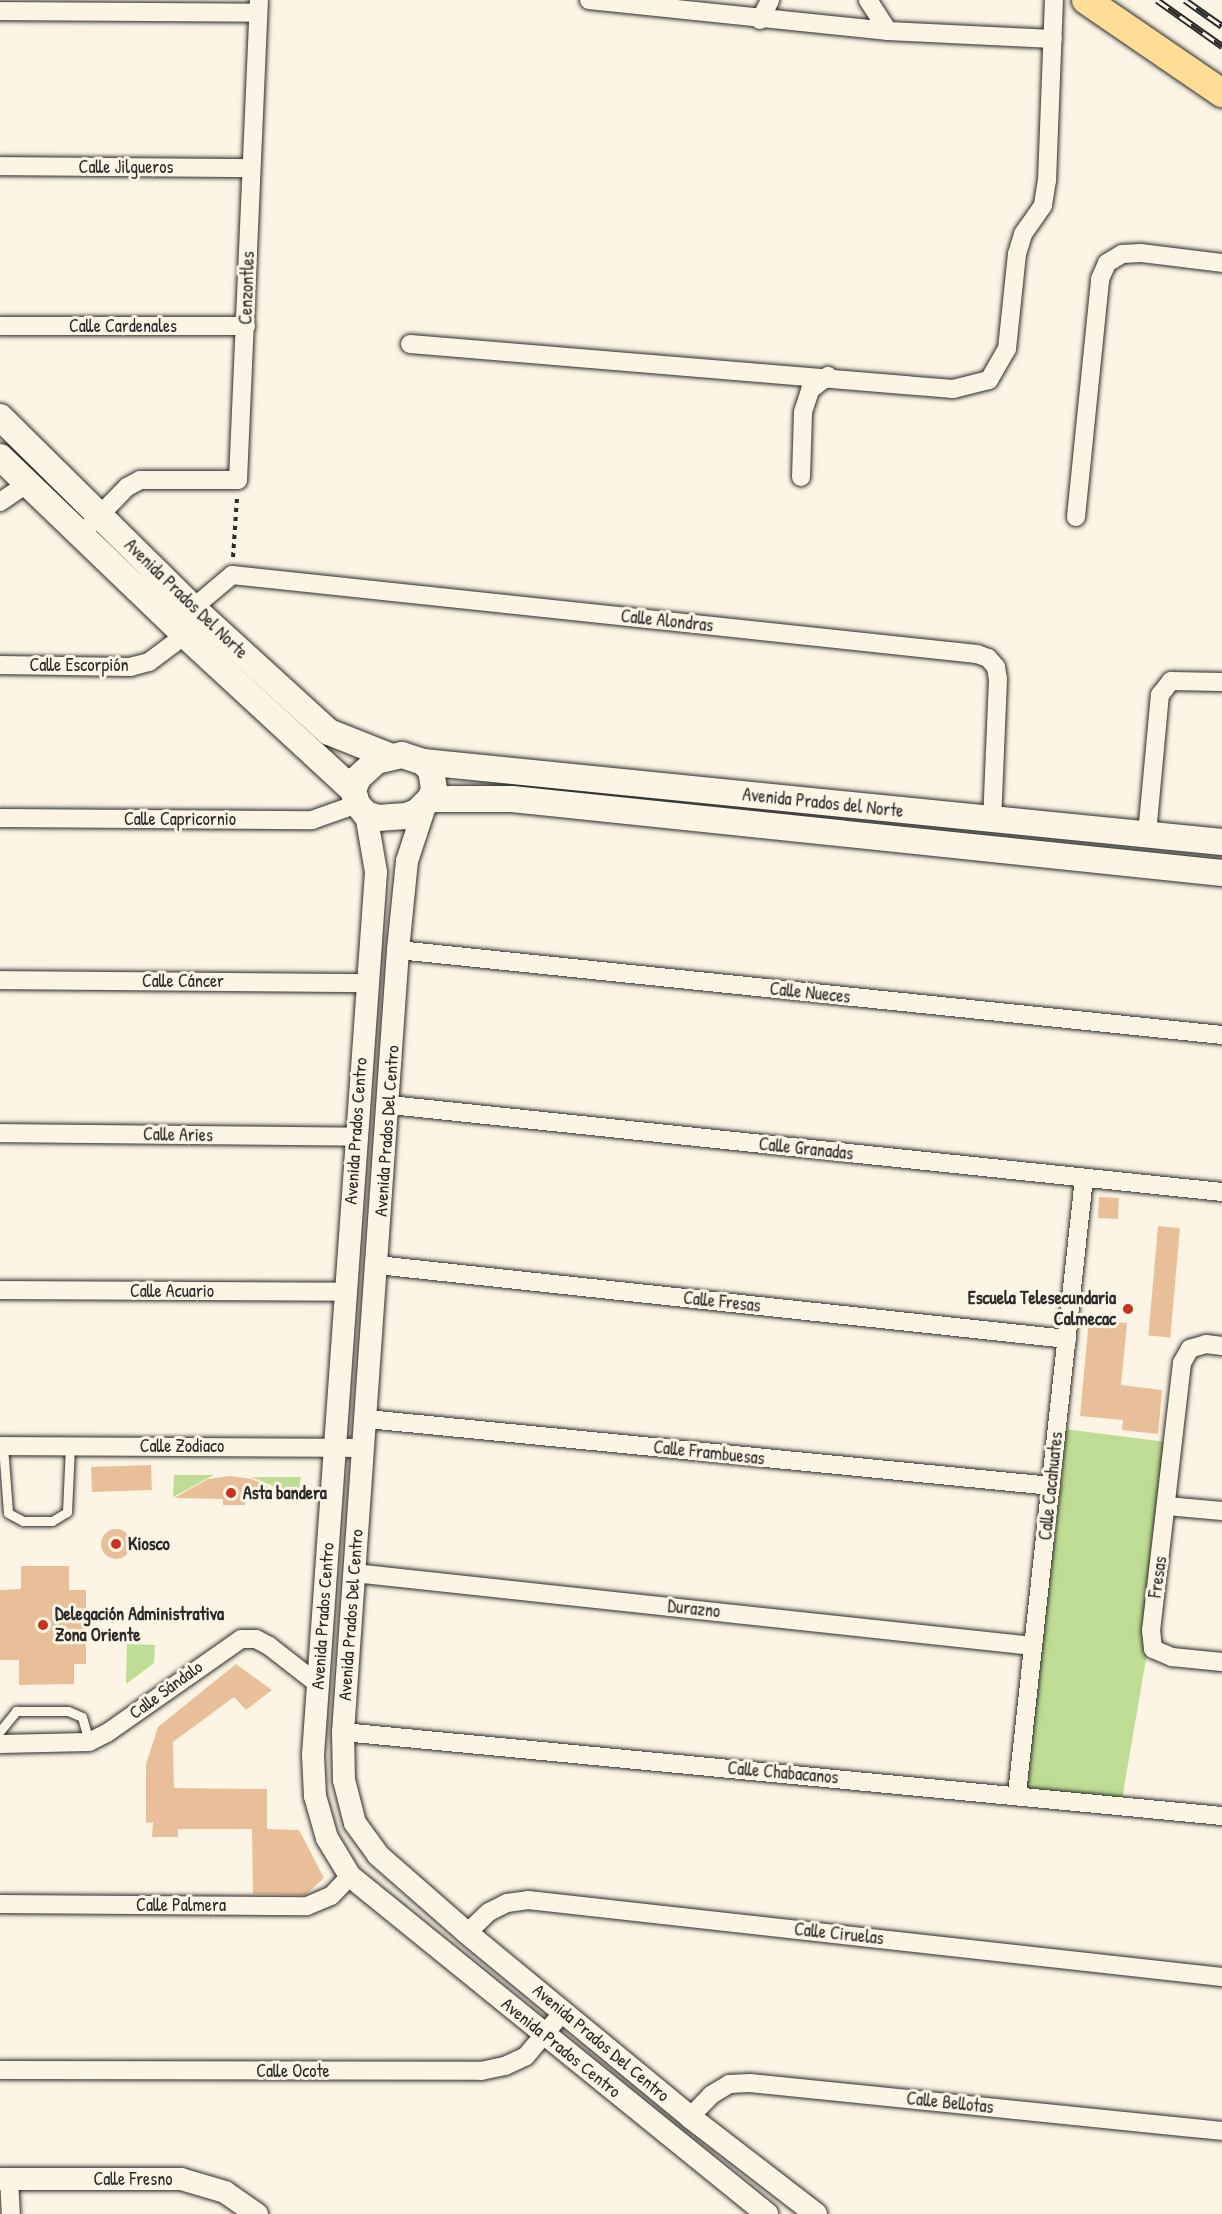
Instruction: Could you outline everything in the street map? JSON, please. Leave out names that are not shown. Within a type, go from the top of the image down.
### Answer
[{"type":"main road","points":[[1086,0],[1222,93]]},
{"type":"main road","name":"Avenida Prados Del Norte","points":[[0,417],[193,608],[329,732],[389,756]]},
{"type":"main road","name":"Avenida Prados Del Norte","points":[[0,457],[359,803]]},
{"type":"main road","points":[[389,756],[413,757],[423,762],[434,779],[427,802],[406,816],[391,819],[359,803],[366,768],[389,756]]},
{"type":"main road","name":"Avenida Prados del Norte","points":[[423,762],[1222,842]]},
{"type":"main road","name":"Avenida Prados del Norte","points":[[427,802],[512,799],[1222,873]]},
{"type":"street","points":[[589,0],[760,20],[888,31],[1053,39]]},
{"type":"street","points":[[760,20],[770,0]]},
{"type":"street","points":[[868,0],[888,31]]},
{"type":"street","points":[[410,344],[828,376],[953,389],[989,380],[1008,349],[1017,254],[1023,234],[1043,205],[1047,181],[1054,0]]},
{"type":"street","points":[[0,11],[258,7]]},
{"type":"street","name":"Cenzontles","points":[[238,480],[258,7]]},
{"type":"street","name":"Calle Jilgueros","points":[[0,166],[251,168]]},
{"type":"street","points":[[1076,517],[1100,279],[1107,263],[1122,254],[1141,253],[1222,263]]},
{"type":"street","name":"Calle Cardenales","points":[[0,326],[246,326]]},
{"type":"street","points":[[801,477],[803,412],[810,390],[828,376]]},
{"type":"street","points":[[81,535],[127,487],[140,480],[238,480]]},
{"type":"street","points":[[0,502],[27,484]]},
{"type":"street","points":[[193,608],[232,575]]},
{"type":"street","name":"Calle Alondras","points":[[232,575],[976,654],[992,663],[998,680],[992,820]]},
{"type":"street","name":"Calle Escorpión","points":[[0,665],[130,667],[149,662],[185,635]]},
{"type":"street","points":[[1148,834],[1160,695],[1171,681],[1222,682]]},
{"type":"street","name":"Avenida Prados Del Centro","points":[[427,802],[407,861],[398,950],[390,1105],[343,1732],[344,1780],[356,1823],[378,1855],[467,1933],[690,2117],[816,2214]]},
{"type":"street","name":"Calle Capricornio","points":[[0,818],[312,820],[359,803]]},
{"type":"street","name":"Avenida Prados Centro","points":[[359,803],[376,872],[366,983],[312,1755],[315,1796],[327,1838],[350,1876],[764,2213]]},
{"type":"street","points":[[1062,858],[1065,827]]},
{"type":"street","name":"Calle Nueces","points":[[398,950],[1222,1035]]},
{"type":"street","name":"Calle Cáncer","points":[[0,980],[366,983]]},
{"type":"street","name":"Calle Granadas","points":[[390,1105],[1222,1192]]},
{"type":"street","name":"Calle Aries","points":[[0,1133],[356,1137]]},
{"type":"street","name":"Calle Cacahuates","points":[[1017,1794],[1084,1178]]},
{"type":"street","name":"Calle Fresas","points":[[377,1265],[1067,1339]]},
{"type":"street","name":"Calle Acuario","points":[[0,1290],[344,1292]]},
{"type":"street","points":[[1222,1346],[1206,1344],[1190,1349],[1182,1363],[1167,1506],[1222,1511]]},
{"type":"street","name":"Calle Frambuesas","points":[[367,1419],[1051,1486]]},
{"type":"street","name":"Calle Zodiaco","points":[[1,1446],[363,1449]]},
{"type":"street","name":"Fresas","points":[[1167,1506],[1151,1630],[1153,1649],[1172,1657],[1222,1662]]},
{"type":"street","name":"Durazno","points":[[354,1573],[1034,1646]]},
{"type":"street","name":"Calle Sándalo","points":[[0,1744],[89,1742],[107,1733],[241,1639],[256,1639],[269,1646],[318,1684]]},
{"type":"street","name":"Calle Chabacanos","points":[[343,1732],[1017,1794],[1222,1816]]},
{"type":"street","name":"Calle Palmera","points":[[0,1904],[307,1906],[331,1896],[350,1876]]},
{"type":"street","name":"Calle Ciruelas","points":[[467,1933],[489,1912],[507,1903],[528,1900],[1222,1977]]},
{"type":"street","name":"Calle Ocote","points":[[0,2070],[481,2071],[504,2066],[526,2056],[546,2036],[563,2012]]},
{"type":"street","name":"Calle Bellotas","points":[[690,2117],[711,2095],[729,2084],[750,2083],[1222,2131]]},
{"type":"street","points":[[5,2179],[11,2214]]},
{"type":"street","name":"Calle Fresno","points":[[5,2179],[182,2180],[225,2192],[257,2214]]},
{"type":"lane","points":[[1,1446],[8,1513],[14,1519],[42,1521],[60,1518],[67,1512],[70,1446]]},
{"type":"lane","points":[[0,1731],[16,1712],[68,1711],[82,1717],[89,1742]]},
{"type":"path","points":[[232,575],[238,480]]},
{"type":"green space","points":[[1057,1428],[1174,1443],[1151,1630],[1121,1805],[1017,1794]]},
{"type":"green space","points":[[174,1475],[214,1475],[173,1497]]},
{"type":"green space","points":[[251,1477],[301,1477],[297,1503],[271,1485]]},
{"type":"green space","points":[[127,1644],[155,1645],[154,1663],[126,1684]]},
{"type":"building","points":[[1099,1197],[1119,1198],[1118,1219],[1098,1218]]},
{"type":"building","points":[[1158,1226],[1180,1228],[1170,1337],[1148,1336]]},
{"type":"building","points":[[1089,1319],[1127,1323],[1121,1385],[1162,1390],[1158,1434],[1122,1430],[1123,1420],[1080,1416]]},
{"type":"building","points":[[151,1465],[152,1490],[92,1492],[91,1467]]},
{"type":"building","name":"Asta bandera","points":[[230,1476],[252,1479],[299,1501],[246,1500],[245,1505],[223,1505],[223,1499],[174,1498],[208,1479]]},
{"type":"building","name":"Kiosco","points":[[116,1529],[122,1530],[130,1538],[130,1550],[122,1558],[116,1559],[110,1558],[102,1550],[101,1544],[102,1538],[110,1530]]},
{"type":"building","name":"Delegación Administrativa Zona Oriente","points":[[21,1566],[69,1566],[69,1590],[86,1590],[86,1664],[74,1664],[74,1684],[19,1685],[19,1660],[0,1660],[0,1590],[21,1589]]},
{"type":"building","points":[[236,1664],[272,1690],[246,1710],[234,1697],[173,1742],[174,1788],[267,1789],[267,1829],[299,1830],[324,1878],[305,1895],[253,1894],[252,1829],[178,1829],[178,1837],[152,1837],[153,1822],[146,1823],[146,1764],[158,1727]]},
{"type":"railway","points":[[1157,0],[1222,46]]},
{"type":"railway","points":[[1185,0],[1222,26]]},
{"type":"place","name":"Escuela Telesecundaria Calmecac","points":[[1128,1309]]},
{"type":"place","name":"Asta bandera","points":[[231,1493]]},
{"type":"place","name":"Kiosco","points":[[116,1544]]},
{"type":"place","name":"Delegación Administrativa Zona Oriente","points":[[43,1625]]}]
